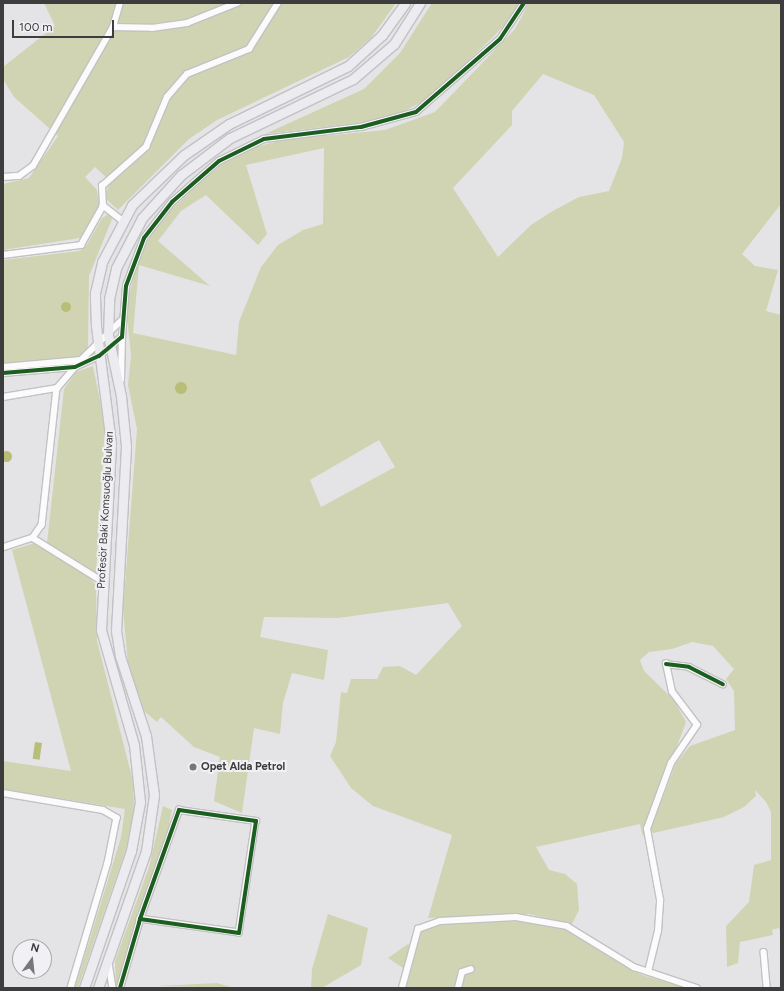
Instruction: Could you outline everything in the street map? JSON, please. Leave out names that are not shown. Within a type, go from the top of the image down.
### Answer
[{"type":"main road","name":"Profesör Baki Komsuoğlu Bulvarı","points":[[84,988],[133,847],[140,802],[134,745],[102,644],[102,581],[111,443],[99,356],[97,279],[121,220],[157,178],[204,140],[242,118],[317,84],[360,57],[391,24],[405,3]]},
{"type":"main road","name":"Profesör Baki Komsuoğlu Bulvarı","points":[[98,988],[146,851],[154,795],[146,736],[120,656],[116,631],[126,446],[121,396],[108,335],[109,299],[119,262],[142,218],[164,191],[230,138],[353,79],[394,44],[420,3]]},
{"type":"street","points":[[3,178],[18,176],[33,166],[113,27],[120,3]]},
{"type":"street","points":[[113,27],[152,28],[187,23],[226,6],[237,3]]},
{"type":"street","points":[[3,255],[82,245],[103,206],[102,186],[146,148],[167,97],[175,87],[197,67],[249,49],[278,3]]},
{"type":"street","points":[[121,396],[121,321],[129,273],[144,238],[172,202],[219,161],[264,139],[361,127],[416,112],[500,39],[524,3]]},
{"type":"street","points":[[103,206],[121,220]]},
{"type":"street","points":[[3,367],[75,362],[98,344],[121,321]]},
{"type":"street","points":[[3,373],[76,367],[99,356],[122,336]]},
{"type":"street","points":[[3,548],[33,538],[44,518],[57,388],[76,367]]},
{"type":"street","points":[[3,397],[57,388]]},
{"type":"street","points":[[33,538],[102,581]]},
{"type":"street","points":[[648,972],[657,936],[660,900],[647,829],[671,763],[697,725],[672,692],[666,664],[689,667],[723,684]]},
{"type":"street","points":[[3,794],[103,810],[117,818],[108,863],[71,988]]},
{"type":"street","points":[[120,988],[140,919],[178,810],[256,821],[239,933],[140,919]]},
{"type":"street","points":[[404,986],[418,929],[440,921],[516,917],[567,926],[648,972],[697,988]]},
{"type":"street","points":[[764,952],[767,988]]},
{"type":"street","points":[[108,960],[113,988]]},
{"type":"street","points":[[458,988],[462,972],[470,969]]},
{"type":"shaded area","points":[[44,3],[225,3],[226,8],[237,3],[396,3],[371,38],[349,57],[217,120],[189,139],[118,210],[105,198],[110,181],[95,167],[85,177],[97,190],[99,206],[80,238],[3,250],[3,184],[29,178],[58,136],[14,97],[3,79],[3,67],[55,26]]},
{"type":"shaded area","points":[[432,3],[518,3],[513,16],[493,37],[429,98],[405,111],[366,122],[265,134],[364,89],[400,53]]},
{"type":"shaded area","points":[[529,3],[781,3],[781,204],[742,254],[755,266],[778,270],[766,311],[781,315],[781,935],[779,928],[772,930],[773,935],[740,942],[738,963],[727,967],[726,926],[749,902],[754,865],[771,860],[771,812],[766,802],[755,790],[756,796],[744,807],[724,817],[649,834],[676,763],[690,746],[735,730],[734,691],[726,679],[734,669],[713,646],[692,642],[672,649],[649,652],[640,660],[644,671],[674,700],[686,722],[643,837],[640,824],[536,847],[549,870],[565,874],[577,884],[579,910],[572,924],[529,914],[428,918],[452,835],[373,806],[351,788],[330,756],[336,742],[341,692],[347,693],[351,679],[377,679],[383,667],[400,666],[416,675],[462,626],[448,603],[338,618],[264,617],[260,637],[328,650],[324,680],[292,673],[283,703],[280,734],[254,728],[242,813],[214,801],[220,757],[194,747],[161,717],[157,722],[144,711],[128,664],[123,610],[137,429],[128,385],[131,355],[126,308],[139,255],[162,218],[224,162],[252,148],[282,140],[385,130],[435,112],[515,29]],"holes":[[[543,74],[594,95],[624,142],[622,158],[609,191],[579,197],[551,212],[531,225],[498,257],[453,188],[512,125],[512,111]],[[324,148],[323,224],[303,230],[278,245],[261,267],[239,322],[236,355],[133,333],[139,265],[210,286],[158,241],[181,211],[206,195],[258,245],[267,234],[246,165]],[[379,440],[395,467],[321,507],[310,480]]]},
{"type":"shaded area","points":[[109,214],[112,219],[89,276],[88,347],[82,356],[3,364],[3,260],[79,251],[86,246],[102,218]]},
{"type":"shaded area","points":[[64,302],[68,302],[70,303],[70,311],[64,312],[61,309],[61,305]]},
{"type":"shaded area","points":[[93,366],[105,426],[96,573],[47,543],[64,389],[76,372]]},
{"type":"shaded area","points":[[179,382],[183,382],[187,388],[183,394],[179,394],[175,390],[175,386]]},
{"type":"shaded area","points":[[6,450],[10,452],[12,456],[10,460],[6,462],[2,460],[0,456],[2,452]]},
{"type":"shaded area","points":[[35,543],[88,576],[96,585],[97,641],[133,781],[134,807],[128,843],[78,988],[75,988],[121,837],[125,809],[3,789],[3,761],[71,771],[12,550]]},
{"type":"shaded area","points":[[35,742],[42,743],[40,760],[33,759]]},
{"type":"shaded area","points":[[163,806],[172,810],[164,849],[122,973],[123,988],[116,988],[115,961],[149,867]]},
{"type":"shaded area","points":[[328,914],[368,928],[361,965],[322,988],[311,988],[312,969]]},
{"type":"shaded area","points":[[530,921],[563,928],[642,975],[686,988],[402,988],[406,970],[388,958],[408,944],[411,947],[420,932],[440,923]]},
{"type":"shaded area","points":[[217,983],[234,988],[158,986]]},
{"type":"cycle path","points":[[3,373],[75,367],[99,356],[122,337],[126,286],[144,238],[172,202],[219,161],[264,139],[361,127],[416,112],[500,39],[524,3]]},
{"type":"cycle path","points":[[666,664],[689,667],[723,684]]},
{"type":"cycle path","points":[[120,988],[140,919],[179,810],[256,821],[239,933],[140,919]]},
{"type":"place","name":"Opet Alda Petrol","points":[[193,767]]}]
